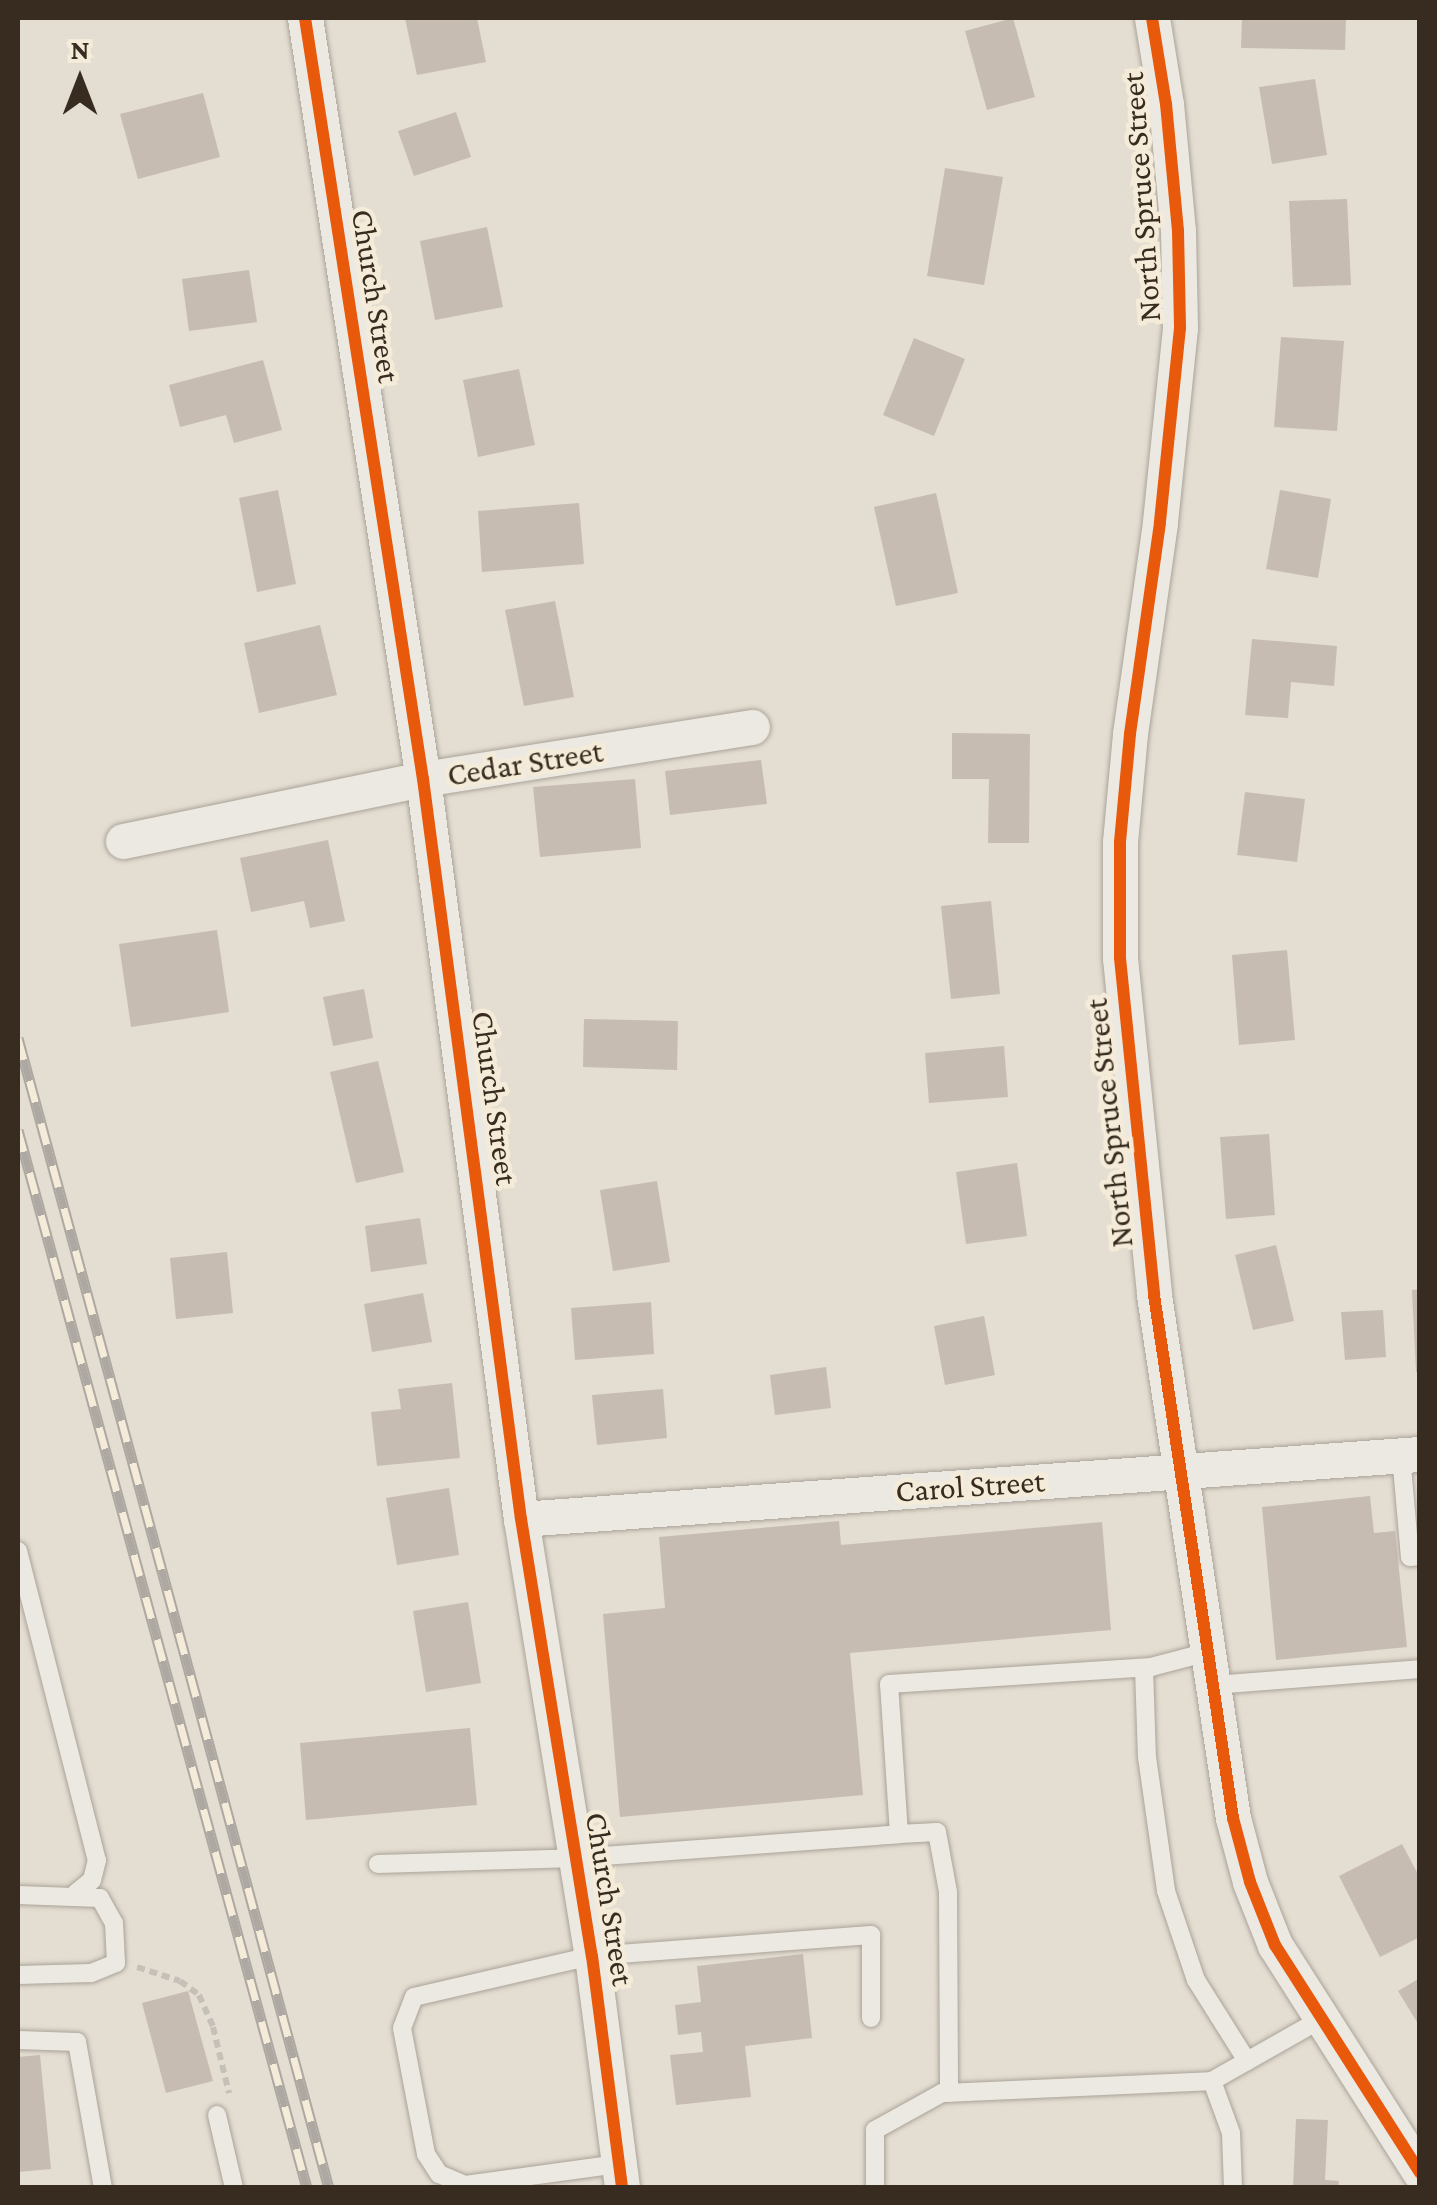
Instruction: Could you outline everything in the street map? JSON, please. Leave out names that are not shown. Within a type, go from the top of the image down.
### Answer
[{"type":"street","name":"Church Street","points":[[304,18],[423,779],[521,1519],[592,1956],[620,2176]]},
{"type":"street","name":"North Spruce Street","points":[[1152,18],[1166,104],[1178,231],[1180,328],[1171,429],[1126,770],[1120,842],[1120,958],[1154,1295],[1233,1818],[1250,1882],[1275,1945],[1420,2174]]},
{"type":"street","name":"Cedar Street","points":[[123,841],[423,779],[752,727]]},
{"type":"street","name":"Carol Street","points":[[521,1519],[1410,1454]]},
{"type":"lane","points":[[1410,1454],[1410,1557],[1420,1556]]},
{"type":"lane","points":[[18,1551],[97,1860],[92,1880],[76,1894]]},
{"type":"lane","points":[[1144,1668],[1147,1758],[1166,1891],[1196,1980],[1247,2061]]},
{"type":"lane","points":[[899,1834],[889,1684],[1144,1668],[1420,1669]]},
{"type":"lane","points":[[378,1864],[576,1858],[937,1832],[948,1892],[949,2093]]},
{"type":"lane","points":[[18,1894],[100,1898],[114,1923],[116,1963],[90,1973],[18,1975]]},
{"type":"lane","points":[[620,2176],[465,2184],[439,2174],[426,2154],[402,2028],[414,1997],[592,1956],[871,1935],[871,2018]]},
{"type":"lane","points":[[876,2188],[875,2130],[949,2093],[1212,2081],[1321,2019]]},
{"type":"lane","points":[[18,2040],[78,2042],[103,2188]]},
{"type":"lane","points":[[1212,2081],[1231,2133],[1233,2188]]},
{"type":"lane","points":[[218,2116],[234,2188]]},
{"type":"path","points":[[116,1963],[180,1980],[199,1995],[213,2026],[230,2098]]},
{"type":"building","points":[[405,18],[477,18],[486,62],[417,75]]},
{"type":"building","points":[[1013,18],[1035,97],[987,110],[965,31]]},
{"type":"building","points":[[1242,18],[1346,18],[1345,50],[1241,48]]},
{"type":"building","points":[[1315,79],[1327,155],[1272,164],[1259,87]]},
{"type":"building","points":[[203,93],[220,157],[138,179],[120,114]]},
{"type":"building","points":[[456,112],[471,157],[414,176],[398,131]]},
{"type":"building","points":[[945,168],[1003,177],[984,285],[927,276]]},
{"type":"building","points":[[1347,199],[1351,285],[1293,287],[1289,201]]},
{"type":"building","points":[[487,227],[503,307],[435,320],[420,241]]},
{"type":"building","points":[[249,270],[257,322],[189,331],[182,279]]},
{"type":"building","points":[[1281,337],[1344,341],[1337,431],[1274,427]]},
{"type":"building","points":[[914,338],[965,359],[934,436],[883,415]]},
{"type":"building","points":[[263,360],[282,430],[234,443],[226,415],[180,427],[169,385]]},
{"type":"building","points":[[519,369],[535,445],[478,457],[463,380]]},
{"type":"building","points":[[278,490],[296,584],[257,592],[239,498]]},
{"type":"building","points":[[1280,490],[1331,499],[1318,578],[1266,569]]},
{"type":"building","points":[[936,493],[958,593],[896,606],[874,507]]},
{"type":"building","points":[[579,503],[584,564],[482,572],[478,511]]},
{"type":"building","points":[[555,601],[574,697],[524,706],[505,610]]},
{"type":"building","points":[[320,625],[337,695],[259,713],[244,643]]},
{"type":"building","points":[[1252,639],[1337,646],[1334,686],[1291,682],[1288,718],[1245,715]]},
{"type":"building","points":[[952,733],[1030,734],[1029,843],[988,843],[989,779],[952,779]]},
{"type":"building","points":[[761,760],[767,804],[670,815],[665,771]]},
{"type":"building","points":[[635,779],[641,848],[540,857],[533,787]]},
{"type":"building","points":[[1245,792],[1305,799],[1297,862],[1237,855]]},
{"type":"building","points":[[328,840],[345,921],[310,928],[304,901],[251,912],[240,858]]},
{"type":"building","points":[[991,901],[1000,994],[951,999],[941,906]]},
{"type":"building","points":[[217,930],[229,1012],[131,1027],[119,944]]},
{"type":"building","points":[[1287,950],[1295,1040],[1239,1045],[1232,955]]},
{"type":"building","points":[[364,989],[373,1038],[333,1046],[323,997]]},
{"type":"building","points":[[584,1019],[678,1021],[677,1070],[583,1067]]},
{"type":"building","points":[[1004,1046],[1008,1097],[929,1103],[925,1053]]},
{"type":"building","points":[[378,1061],[404,1172],[356,1183],[330,1072]]},
{"type":"building","points":[[1269,1134],[1275,1215],[1226,1219],[1220,1137]]},
{"type":"building","points":[[1017,1163],[1027,1236],[966,1244],[956,1172]]},
{"type":"building","points":[[657,1181],[670,1262],[613,1271],[600,1190]]},
{"type":"building","points":[[420,1218],[427,1264],[371,1272],[365,1226]]},
{"type":"building","points":[[1276,1245],[1294,1321],[1253,1330],[1235,1255]]},
{"type":"building","points":[[227,1252],[233,1313],[176,1319],[170,1258]]},
{"type":"building","points":[[1420,1289],[1420,1372],[1416,1372],[1412,1290]]},
{"type":"building","points":[[423,1293],[432,1342],[372,1352],[364,1304]]},
{"type":"building","points":[[651,1302],[654,1354],[575,1360],[571,1308]]},
{"type":"building","points":[[1383,1310],[1386,1357],[1345,1360],[1341,1312]]},
{"type":"building","points":[[984,1316],[995,1375],[945,1385],[934,1326]]},
{"type":"building","points":[[826,1367],[831,1408],[775,1415],[770,1375]]},
{"type":"building","points":[[452,1383],[460,1458],[377,1466],[371,1412],[401,1409],[398,1389]]},
{"type":"building","points":[[663,1389],[667,1438],[597,1445],[592,1395]]},
{"type":"building","points":[[449,1488],[459,1555],[397,1565],[386,1498]]},
{"type":"building","points":[[1370,1496],[1374,1533],[1395,1531],[1407,1647],[1276,1660],[1262,1507]]},
{"type":"building","points":[[839,1521],[841,1545],[1102,1522],[1111,1630],[850,1653],[863,1795],[620,1817],[603,1614],[665,1608],[659,1537]]},
{"type":"building","points":[[468,1602],[481,1683],[426,1692],[413,1611]]},
{"type":"building","points":[[470,1728],[477,1805],[306,1820],[300,1743]]},
{"type":"building","points":[[1402,1844],[1420,1878],[1420,1937],[1380,1957],[1339,1876]]},
{"type":"building","points":[[803,1954],[812,2038],[745,2046],[751,2097],[676,2105],[670,2055],[703,2052],[701,2032],[678,2035],[675,2005],[701,2002],[697,1966]]},
{"type":"building","points":[[1420,1978],[1420,2027],[1398,1991]]},
{"type":"building","points":[[188,1991],[213,2081],[166,2093],[142,2003]]},
{"type":"building","points":[[40,2055],[51,2169],[18,2172],[18,2057]]},
{"type":"building","points":[[1296,2119],[1328,2120],[1325,2180],[1339,2181],[1338,2188],[1293,2188]]},
{"type":"railway","points":[[18,1038],[329,2188]]},
{"type":"railway","points":[[18,1130],[307,2188]]},
{"type":"cycle path","points":[[305,18],[423,779],[521,1519],[592,1956],[622,2188]]},
{"type":"cycle path","points":[[1152,18],[1166,104],[1178,231],[1180,328],[1160,523],[1130,734],[1120,842],[1120,958],[1154,1295],[1233,1818],[1250,1882],[1275,1945],[1420,2173]]}]
